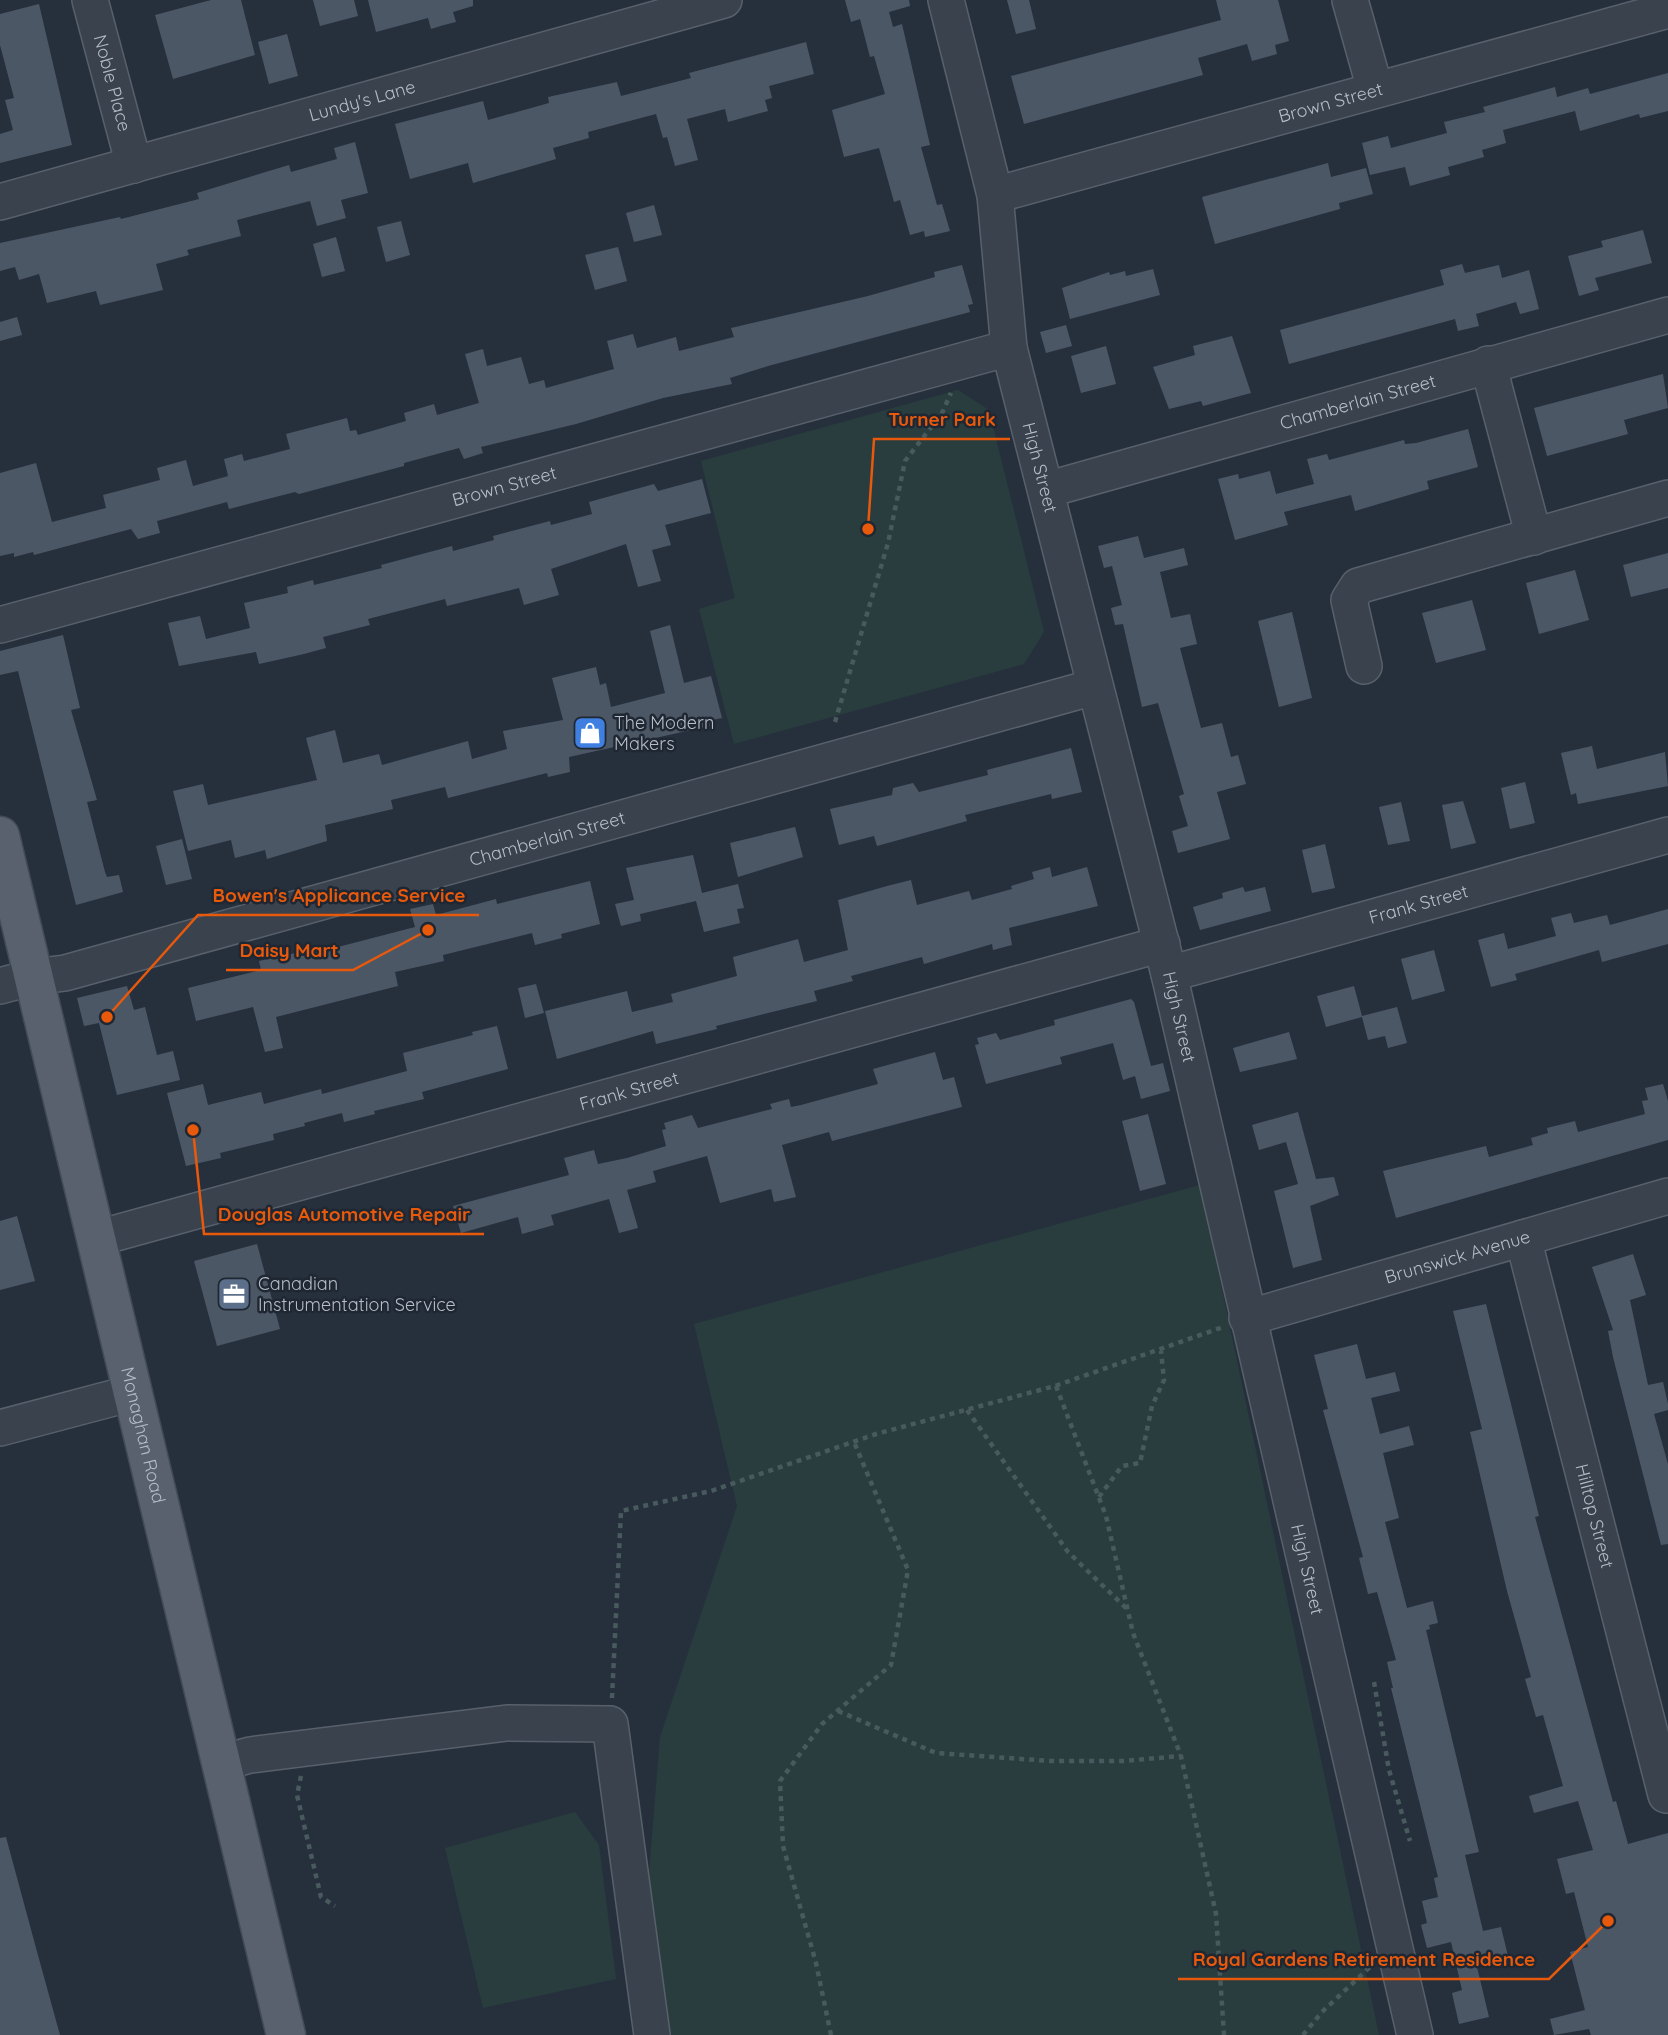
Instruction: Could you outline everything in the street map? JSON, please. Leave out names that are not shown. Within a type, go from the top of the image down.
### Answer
[{"type":"main road","name":"Monaghan Road","points":[[0,836],[16,981],[98,1238],[132,1393],[286,2035]]},
{"type":"street","name":"Noble Place","points":[[90,0],[134,165]]},
{"type":"street","name":"Lundy's Lane","points":[[0,202],[723,0]]},
{"type":"street","name":"High Street","points":[[946,0],[995,195],[1009,348],[1165,959],[1415,2035]]},
{"type":"street","points":[[1350,0],[1375,89]]},
{"type":"street","name":"Brown Street","points":[[995,195],[1668,10]]},
{"type":"street","name":"Chamberlain Street","points":[[1046,490],[1668,315]]},
{"type":"street","name":"Brown Street","points":[[0,625],[1009,348]]},
{"type":"street","points":[[1488,364],[1534,537]]},
{"type":"street","points":[[1364,666],[1349,600],[1358,586],[1668,498]]},
{"type":"street","name":"Chamberlain Street","points":[[16,981],[65,973],[1094,687]]},
{"type":"street","name":"Frank Street","points":[[98,1238],[1165,959],[1668,835]]},
{"type":"street","name":"Brunswick Avenue","points":[[1247,1318],[1668,1196]]},
{"type":"street","name":"Hilltop Street","points":[[1523,1238],[1666,1795]]},
{"type":"street","points":[[0,1428],[132,1393]]},
{"type":"street","points":[[221,1763],[250,1755],[306,1747],[506,1723],[610,1724],[652,2035]]},
{"type":"path","points":[[835,722],[888,543],[905,461],[942,413],[953,384]]},
{"type":"path","points":[[610,1724],[621,1511],[711,1491],[854,1442],[1055,1386],[1161,1351],[1247,1318]]},
{"type":"path","points":[[1099,1498],[1122,1466],[1140,1463],[1152,1406],[1164,1380],[1161,1351]]},
{"type":"path","points":[[1055,1386],[1099,1498],[1133,1633],[1181,1756],[1216,1914],[1224,2035]]},
{"type":"path","points":[[967,1410],[1068,1552],[1128,1610]]},
{"type":"path","points":[[831,2035],[816,1963],[783,1846],[780,1781],[822,1724],[891,1665],[908,1570],[854,1442]]},
{"type":"path","points":[[1374,1682],[1389,1770],[1410,1841]]},
{"type":"path","points":[[838,1711],[936,1754],[1063,1761],[1123,1761],[1181,1756]]},
{"type":"path","points":[[306,1747],[297,1795],[321,1897],[335,1906]]},
{"type":"path","points":[[1303,2035],[1322,2012],[1394,1944]]},
{"type":"green space","points":[[958,390],[989,410],[1044,632],[1024,664],[734,744],[699,609],[735,598],[701,461]]},
{"type":"green space","points":[[1200,1185],[1379,2035],[669,2035],[648,1886],[660,1737],[737,1506],[694,1324]]},
{"type":"green space","points":[[575,1812],[599,1845],[616,1979],[483,2008],[445,1848]]},
{"type":"building","points":[[211,0],[241,0],[255,55],[173,79],[155,15]]},
{"type":"building","points":[[313,0],[354,0],[358,16],[320,26]]},
{"type":"building","points":[[368,0],[473,0],[473,6],[453,12],[456,22],[431,29],[428,18],[376,32]]},
{"type":"building","points":[[845,0],[909,0],[910,6],[889,12],[893,27],[902,24],[930,145],[921,147],[937,205],[942,204],[950,231],[925,237],[924,231],[910,235],[900,200],[894,202],[879,148],[844,157],[832,110],[885,94],[874,56],[870,57],[860,19],[851,22]]},
{"type":"building","points":[[1007,0],[1029,0],[1036,29],[1016,34]]},
{"type":"building","points":[[1216,0],[1278,0],[1289,41],[1275,45],[1277,54],[1252,61],[1247,44],[1198,58],[1203,75],[1024,124],[1011,76],[1221,20]]},
{"type":"building","points":[[39,4],[72,145],[0,163],[0,134],[13,130],[5,100],[14,98],[0,45],[0,14]]},
{"type":"building","points":[[287,34],[298,76],[269,84],[258,42]]},
{"type":"building","points":[[806,42],[814,74],[769,86],[772,98],[765,100],[768,111],[728,122],[725,109],[687,119],[698,160],[675,166],[667,137],[663,138],[656,114],[588,132],[589,138],[553,148],[556,159],[473,183],[468,163],[410,179],[395,124],[483,101],[488,120],[549,103],[548,97],[617,82],[621,96],[691,78],[689,73]]},
{"type":"building","points":[[1668,73],[1668,111],[1640,118],[1639,114],[1580,131],[1575,111],[1503,130],[1506,143],[1482,150],[1484,157],[1448,167],[1450,175],[1410,186],[1405,167],[1370,175],[1362,143],[1388,136],[1391,148],[1447,133],[1444,122],[1485,112],[1483,107],[1555,87],[1557,97],[1588,88],[1590,94]]},
{"type":"building","points":[[355,142],[368,193],[341,200],[346,218],[317,226],[310,201],[237,220],[241,236],[187,250],[189,255],[156,264],[163,290],[100,305],[96,291],[47,303],[39,274],[19,280],[15,267],[0,271],[0,243],[120,217],[121,219],[199,199],[197,193],[289,165],[291,172],[337,159],[334,148]]},
{"type":"building","points":[[1328,163],[1331,177],[1366,168],[1373,194],[1339,203],[1340,209],[1215,244],[1202,197]]},
{"type":"building","points":[[654,205],[662,235],[634,242],[626,213]]},
{"type":"building","points":[[401,221],[410,255],[386,262],[377,227]]},
{"type":"building","points":[[1643,230],[1652,263],[1595,278],[1599,290],[1579,296],[1568,256],[1603,247],[1601,241]]},
{"type":"building","points":[[336,237],[345,271],[322,277],[313,244]]},
{"type":"building","points":[[618,247],[627,281],[595,290],[585,255]]},
{"type":"building","points":[[1462,264],[1465,273],[1499,265],[1502,278],[1529,270],[1539,309],[1520,314],[1516,302],[1476,314],[1479,326],[1458,331],[1455,319],[1289,364],[1280,330],[1444,285],[1440,270]]},
{"type":"building","points":[[962,265],[973,304],[968,305],[970,312],[768,366],[730,378],[732,384],[663,398],[576,424],[481,447],[483,453],[464,459],[459,448],[404,463],[404,466],[299,494],[295,492],[229,509],[227,502],[157,521],[160,533],[138,539],[131,529],[34,555],[33,552],[14,557],[14,553],[0,556],[0,473],[36,463],[52,522],[106,508],[103,495],[160,480],[157,468],[186,460],[193,486],[228,476],[224,459],[242,454],[244,461],[290,449],[286,434],[347,418],[350,431],[356,430],[358,435],[406,421],[404,413],[434,404],[437,415],[479,403],[465,354],[483,349],[487,366],[521,357],[529,384],[544,380],[546,388],[614,369],[607,341],[633,334],[637,348],[676,337],[679,351],[734,337],[731,328],[868,296],[935,277],[934,272]]},
{"type":"building","points":[[1153,269],[1160,295],[1070,319],[1062,288],[1109,272],[1110,275],[1125,271],[1126,276]]},
{"type":"building","points":[[17,317],[22,335],[0,341],[0,322]]},
{"type":"building","points":[[1066,325],[1072,346],[1046,353],[1040,332]]},
{"type":"building","points":[[1232,336],[1251,393],[1203,406],[1201,401],[1169,409],[1153,367],[1195,355],[1193,346]]},
{"type":"building","points":[[1106,346],[1116,384],[1081,393],[1071,356]]},
{"type":"building","points":[[1663,374],[1668,408],[1624,420],[1628,434],[1547,456],[1534,408]]},
{"type":"building","points":[[1468,429],[1478,467],[1427,481],[1429,489],[1355,511],[1351,495],[1284,512],[1288,525],[1235,540],[1218,479],[1238,474],[1239,479],[1270,471],[1276,494],[1314,484],[1307,459],[1327,454],[1329,460],[1404,440],[1405,444],[1416,443]]},
{"type":"building","points":[[702,479],[711,513],[665,525],[671,545],[652,550],[661,581],[638,587],[626,544],[551,569],[559,595],[524,605],[519,588],[447,606],[445,599],[368,619],[370,625],[323,637],[326,648],[304,654],[259,664],[256,652],[179,666],[168,623],[200,616],[206,639],[250,628],[244,603],[288,593],[287,587],[313,580],[314,585],[382,568],[381,565],[452,546],[453,551],[494,540],[493,536],[550,521],[551,525],[592,514],[589,502],[654,484],[658,491]]},
{"type":"building","points":[[1138,536],[1144,558],[1184,548],[1188,565],[1160,572],[1171,618],[1190,614],[1197,644],[1180,648],[1201,728],[1222,723],[1231,757],[1238,755],[1246,784],[1217,792],[1230,839],[1178,853],[1172,831],[1188,826],[1179,796],[1184,794],[1158,703],[1142,707],[1123,624],[1115,625],[1111,608],[1122,605],[1112,566],[1104,568],[1098,546]]},
{"type":"building","points":[[1668,553],[1668,588],[1631,597],[1623,565]]},
{"type":"building","points":[[1575,570],[1589,620],[1539,634],[1526,583]]},
{"type":"building","points":[[1472,600],[1486,650],[1436,663],[1422,613]]},
{"type":"building","points":[[1292,612],[1312,698],[1279,707],[1258,621]]},
{"type":"building","points":[[670,625],[684,683],[711,676],[722,718],[712,720],[714,725],[569,757],[570,772],[548,777],[547,773],[448,798],[445,787],[391,800],[393,809],[325,825],[327,841],[267,859],[265,850],[235,858],[231,840],[188,851],[173,791],[203,784],[208,805],[317,780],[306,738],[335,730],[343,763],[379,754],[382,765],[468,741],[472,759],[507,749],[503,731],[563,720],[552,678],[596,667],[600,685],[606,683],[611,707],[665,693],[650,631]]},
{"type":"building","points":[[63,635],[80,708],[71,710],[97,800],[87,802],[107,877],[119,875],[123,892],[76,905],[18,671],[0,675],[0,651]]},
{"type":"building","points":[[1592,746],[1597,769],[1665,752],[1668,786],[1578,804],[1576,793],[1571,795],[1561,753]]},
{"type":"building","points":[[1071,748],[1082,792],[1052,799],[1051,794],[965,815],[967,821],[877,846],[874,836],[839,845],[830,809],[892,795],[893,788],[913,783],[919,792],[988,775],[987,770]]},
{"type":"building","points":[[1525,782],[1535,823],[1510,829],[1501,788]]},
{"type":"building","points":[[1463,801],[1476,843],[1451,849],[1442,805]]},
{"type":"building","points":[[1401,802],[1410,841],[1388,845],[1379,807]]},
{"type":"building","points":[[795,827],[803,857],[738,877],[730,843]]},
{"type":"building","points":[[182,839],[192,879],[166,885],[156,846]]},
{"type":"building","points":[[1325,844],[1335,888],[1312,893],[1302,850]]},
{"type":"building","points":[[693,855],[702,893],[738,884],[744,908],[737,909],[740,923],[704,932],[696,901],[640,914],[641,921],[621,926],[615,904],[634,900],[626,868]]},
{"type":"building","points":[[1050,867],[1052,877],[1087,867],[1098,906],[1009,928],[1012,945],[993,950],[992,944],[924,964],[922,957],[851,976],[853,981],[814,991],[817,1001],[656,1044],[653,1031],[557,1059],[545,1011],[627,991],[632,1012],[673,1002],[671,994],[737,976],[733,957],[798,939],[804,962],[848,950],[838,900],[911,880],[917,905],[969,891],[972,900],[1012,889],[1011,886],[1034,879],[1032,872]]},
{"type":"building","points":[[590,881],[600,924],[561,934],[562,938],[535,945],[532,933],[443,955],[444,961],[395,972],[398,986],[276,1017],[283,1048],[265,1052],[253,1007],[196,1021],[188,988],[261,970],[259,961],[337,944],[338,947],[415,927],[410,909],[433,904],[436,915],[496,899],[497,904]]},
{"type":"building","points":[[1243,887],[1245,892],[1265,887],[1271,911],[1200,930],[1193,907],[1223,898],[1222,893]]},
{"type":"building","points":[[1668,909],[1668,944],[1602,962],[1599,950],[1515,974],[1517,980],[1491,987],[1478,940],[1504,933],[1508,949],[1556,936],[1551,918],[1571,913],[1574,923],[1607,915],[1610,925]]},
{"type":"building","points":[[1434,950],[1445,991],[1412,1000],[1401,959]]},
{"type":"building","points":[[536,984],[544,1013],[525,1018],[518,988]]},
{"type":"building","points":[[127,986],[134,1010],[145,1007],[157,1055],[173,1051],[180,1080],[117,1095],[99,1023],[84,1026],[77,998]]},
{"type":"building","points":[[1354,986],[1362,1016],[1397,1007],[1407,1043],[1388,1048],[1385,1036],[1368,1040],[1362,1017],[1326,1027],[1317,996]]},
{"type":"building","points":[[1131,999],[1151,1066],[1163,1063],[1170,1091],[1141,1099],[1135,1076],[1123,1080],[1113,1043],[1060,1057],[1062,1064],[986,1084],[975,1045],[979,1044],[977,1038],[996,1033],[1000,1040],[1055,1025],[1054,1020]]},
{"type":"building","points":[[497,1026],[508,1069],[422,1092],[424,1099],[374,1111],[375,1114],[344,1122],[342,1113],[304,1123],[305,1126],[273,1134],[274,1140],[220,1153],[221,1158],[186,1166],[167,1093],[203,1084],[208,1105],[261,1092],[264,1104],[321,1089],[322,1094],[407,1071],[403,1053]]},
{"type":"building","points":[[1289,1032],[1297,1059],[1240,1072],[1233,1048]]},
{"type":"building","points":[[935,1052],[943,1080],[954,1077],[962,1107],[832,1141],[829,1132],[782,1145],[796,1197],[774,1202],[771,1189],[720,1203],[707,1156],[653,1171],[656,1182],[627,1190],[638,1228],[619,1233],[609,1199],[551,1215],[554,1225],[522,1234],[518,1217],[461,1233],[453,1206],[569,1175],[564,1158],[594,1150],[598,1164],[627,1158],[666,1146],[662,1130],[666,1129],[664,1123],[692,1115],[698,1128],[772,1109],[770,1104],[789,1099],[791,1107],[801,1105],[878,1084],[873,1069]]},
{"type":"building","points":[[1663,1084],[1668,1101],[1668,1140],[1396,1218],[1383,1171],[1486,1146],[1489,1157],[1533,1145],[1531,1138],[1548,1133],[1547,1128],[1575,1121],[1578,1132],[1645,1114],[1642,1101],[1648,1100],[1645,1088]]},
{"type":"building","points":[[1298,1112],[1316,1179],[1334,1177],[1339,1195],[1310,1206],[1322,1260],[1293,1268],[1274,1191],[1298,1184],[1286,1142],[1259,1150],[1252,1125]]},
{"type":"building","points":[[1148,1114],[1166,1184],[1140,1191],[1122,1121]]},
{"type":"building","points":[[17,1216],[35,1281],[0,1290],[0,1221]]},
{"type":"building","points":[[257,1244],[280,1329],[217,1346],[194,1261]]},
{"type":"building","points":[[1633,1254],[1646,1295],[1630,1300],[1648,1385],[1663,1382],[1668,1404],[1668,1410],[1654,1414],[1668,1464],[1668,1544],[1661,1545],[1613,1357],[1608,1331],[1613,1330],[1592,1267]]},
{"type":"building","points":[[1486,1304],[1539,1516],[1535,1517],[1613,1802],[1616,1801],[1628,1844],[1668,1833],[1668,2035],[1591,2035],[1589,2029],[1554,2035],[1550,2019],[1585,2010],[1570,1952],[1588,1947],[1574,1892],[1566,1894],[1557,1859],[1593,1850],[1578,1801],[1534,1813],[1529,1796],[1563,1786],[1543,1715],[1536,1717],[1525,1679],[1531,1677],[1507,1591],[1470,1432],[1482,1429],[1453,1311]]},
{"type":"building","points":[[1357,1344],[1366,1379],[1395,1372],[1400,1391],[1371,1398],[1380,1434],[1409,1426],[1414,1445],[1383,1453],[1399,1518],[1385,1522],[1407,1608],[1433,1601],[1438,1623],[1429,1625],[1430,1629],[1426,1630],[1479,1852],[1465,1855],[1483,1931],[1501,1927],[1508,1956],[1484,1961],[1485,1965],[1477,1967],[1489,2017],[1459,2024],[1452,1993],[1462,1990],[1451,1942],[1427,1948],[1421,1925],[1427,1923],[1422,1901],[1438,1897],[1434,1878],[1438,1877],[1391,1688],[1387,1662],[1396,1660],[1377,1592],[1368,1594],[1359,1558],[1363,1557],[1323,1410],[1328,1409],[1314,1355]]},
{"type":"building","points":[[6,1837],[60,2035],[0,2035],[0,1838]]},
{"type":"place","name":"Turner Park","points":[[868,529]]},
{"type":"place","name":"The Modern Makers","points":[[590,733]]},
{"type":"place","name":"Daisy Mart","points":[[428,930]]},
{"type":"place","name":"Bowen's Applicance Service","points":[[107,1017]]},
{"type":"place","name":"Douglas Automotive Repair","points":[[193,1130]]},
{"type":"place","name":"Canadian Instrumentation Service","points":[[234,1294]]},
{"type":"place","name":"Royal Gardens Retirement Residence","points":[[1608,1921]]}]
